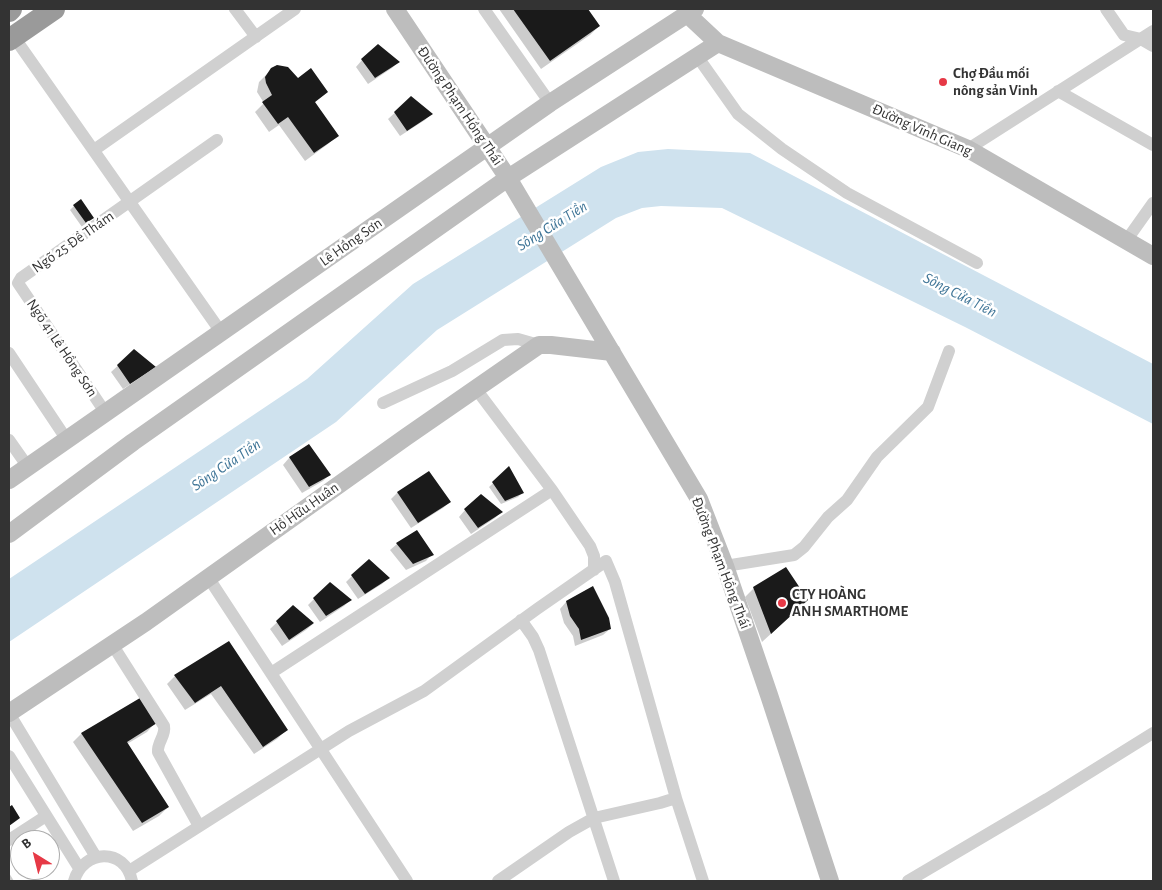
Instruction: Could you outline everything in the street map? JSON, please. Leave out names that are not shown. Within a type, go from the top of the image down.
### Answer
[{"type":"highway","points":[[11,38],[54,9]]},
{"type":"street","points":[[235,9],[256,37]]},
{"type":"street","points":[[94,150],[295,9]]},
{"type":"street","name":"Đường Phạm Hồng Thái","points":[[396,9],[508,178],[699,499],[772,704],[830,881]]},
{"type":"street","points":[[484,9],[550,103]]},
{"type":"street","points":[[1106,9],[1124,35],[1141,39],[1153,46]]},
{"type":"street","name":"Lê Hồng Sơn","points":[[9,480],[550,103],[688,11]]},
{"type":"street","name":"Đường Vĩnh Giang","points":[[688,11],[718,43],[968,148],[1153,256]]},
{"type":"street","points":[[968,148],[1153,31]]},
{"type":"street","points":[[11,38],[94,150],[221,332]]},
{"type":"street","points":[[9,534],[133,442],[508,178],[718,43]]},
{"type":"street","points":[[696,56],[738,114],[782,149],[847,193],[977,263]]},
{"type":"street","points":[[1058,91],[1153,145]]},
{"type":"street","name":"Ngõ 25 Đề Thám","points":[[18,283],[21,278],[217,140]]},
{"type":"street","points":[[1126,240],[1153,203]]},
{"type":"street","name":"Ngõ 41 Lê Hồng Sơn","points":[[18,283],[105,412]]},
{"type":"street","points":[[384,403],[452,372],[503,340],[518,339],[539,346],[551,345],[612,352]]},
{"type":"street","name":"Hồ Hữu Huân","points":[[9,713],[112,644],[539,346]]},
{"type":"street","points":[[724,566],[794,555],[804,547],[828,517],[847,500],[877,457],[928,407],[949,352]]},
{"type":"street","points":[[9,353],[67,440]]},
{"type":"street","points":[[476,389],[552,490],[590,546],[594,556],[594,570]]},
{"type":"street","points":[[9,440],[28,467]]},
{"type":"street","points":[[271,673],[552,490]]},
{"type":"street","points":[[74,881],[79,868],[90,859],[103,856],[118,860],[131,876],[199,826],[348,731],[424,691],[606,561],[615,582],[676,798],[703,881]]},
{"type":"street","points":[[208,577],[407,881]]},
{"type":"street","points":[[521,620],[533,637],[539,650],[614,881]]},
{"type":"street","points":[[112,644],[164,726],[164,733],[158,752],[199,826]]},
{"type":"street","points":[[9,713],[96,857]]},
{"type":"street","points":[[908,881],[1047,799],[1153,733]]},
{"type":"street","points":[[9,756],[79,868]]},
{"type":"street","points":[[498,881],[513,877],[569,832],[594,818],[676,798]]},
{"type":"street","points":[[9,840],[46,816]]},
{"type":"water","name":"Sông Cửa Tiền","points":[[668,149],[750,153],[1153,364],[1153,424],[965,327],[722,208],[661,206],[642,208],[616,218],[437,330],[336,422],[9,642],[9,579],[307,379],[413,284],[601,167],[638,152]]},
{"type":"building","points":[[513,9],[588,9],[600,26],[550,61]]},
{"type":"building","points":[[378,44],[400,62],[375,78],[361,59]]},
{"type":"building","points":[[277,65],[288,67],[298,78],[311,68],[328,92],[315,102],[339,136],[314,153],[288,117],[278,124],[262,102],[272,95],[265,77],[271,68]]},
{"type":"building","points":[[411,96],[433,114],[407,131],[394,112]]},
{"type":"building","points":[[81,199],[94,218],[86,223],[73,205]]},
{"type":"building","points":[[134,349],[156,367],[130,384],[117,365]]},
{"type":"building","points":[[309,444],[331,475],[309,487],[289,457]]},
{"type":"building","points":[[509,466],[524,493],[505,501],[492,482]]},
{"type":"building","points":[[429,471],[451,502],[418,523],[397,492]]},
{"type":"building","points":[[481,494],[503,512],[478,528],[464,509]]},
{"type":"building","points":[[417,530],[434,555],[413,564],[396,543]]},
{"type":"building","points":[[369,559],[390,578],[365,594],[351,575]]},
{"type":"building","name":"CTY HOÀNG ANH SMARTHOME","points":[[786,567],[808,600],[771,634],[753,587]]},
{"type":"building","points":[[330,582],[352,600],[326,616],[313,598]]},
{"type":"building","points":[[593,586],[609,618],[611,629],[581,640],[579,629],[570,616],[566,601]]},
{"type":"building","points":[[293,605],[314,623],[289,640],[276,621]]},
{"type":"building","points":[[229,641],[288,730],[263,747],[221,686],[195,703],[174,675]]},
{"type":"building","points":[[140,698],[157,723],[127,742],[169,807],[142,823],[81,733]]},
{"type":"building","points":[[12,805],[20,818],[9,826],[9,807]]},
{"type":"place","name":"Chợ Đầu mối nông sản Vinh","points":[[943,82]]},
{"type":"place","name":"CTY HOÀNG ANH SMARTHOME","points":[[782,603]]}]
